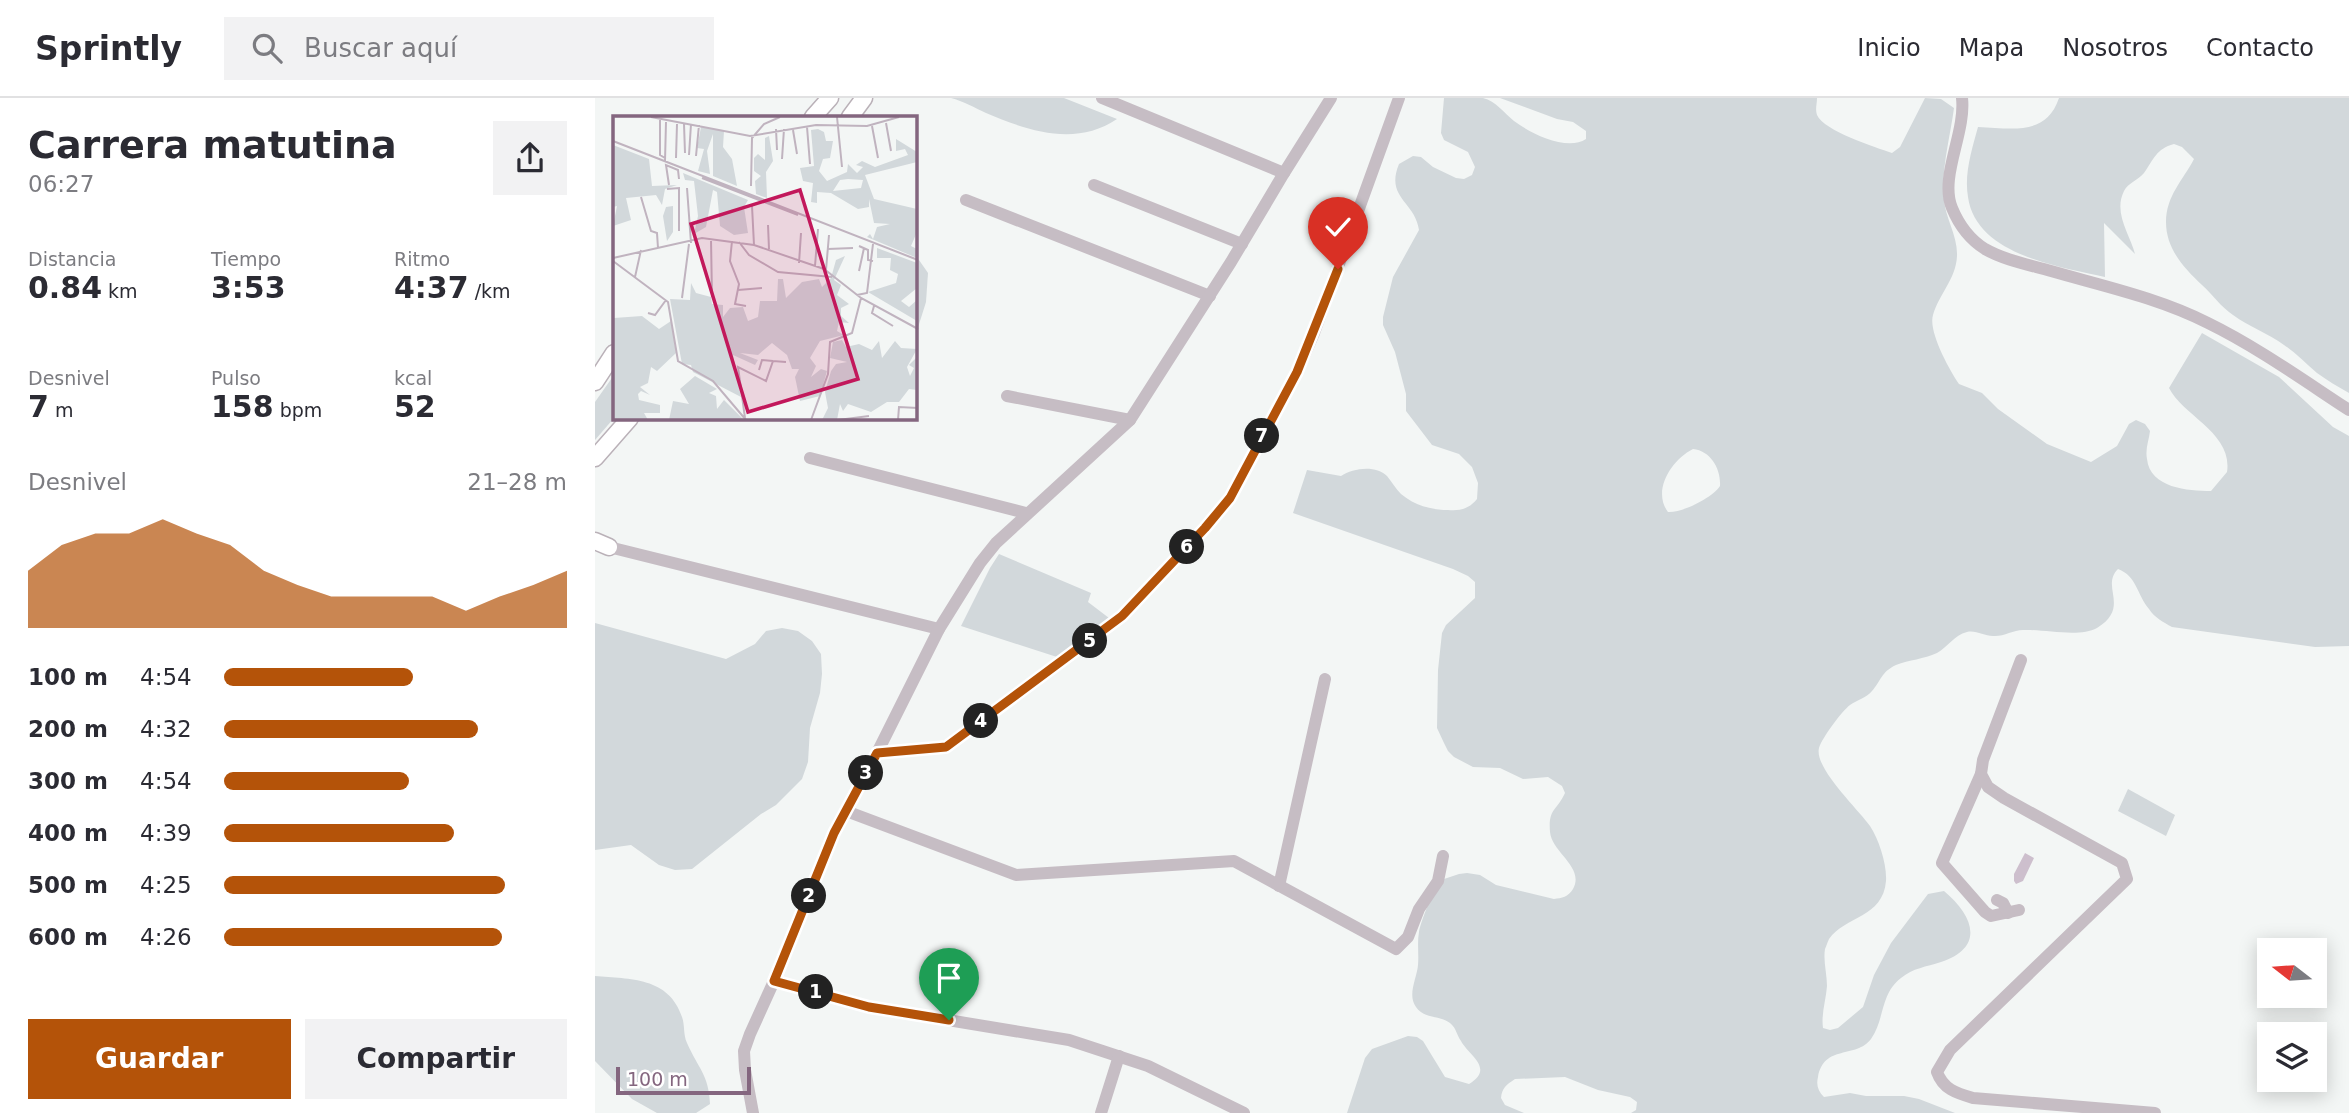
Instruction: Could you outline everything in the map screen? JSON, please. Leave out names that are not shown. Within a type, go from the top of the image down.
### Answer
[{"type":"main road","points":[[814,116],[830,98]]},
{"type":"main road","points":[[851,116],[864,98]]},
{"type":"main road","points":[[595,382],[613,357]]},
{"type":"main road","points":[[598,455],[626,420]]},
{"type":"street","points":[[1102,98],[1284,173]]},
{"type":"street","points":[[753,1113],[744,1051],[750,1034],[834,833],[939,629],[996,543],[1130,420],[1210,296],[1331,98]]},
{"type":"street","points":[[877,753],[946,747],[1122,616],[1230,498],[1297,372],[1314,333],[1399,98]]},
{"type":"street","points":[[1962,98],[1962,120],[1948,189],[1950,204],[1968,236],[1997,254],[2149,300],[2206,322],[2258,351],[2349,410]]},
{"type":"street","points":[[1094,185],[1242,244]]},
{"type":"street","points":[[967,200],[1210,296]]},
{"type":"street","points":[[1007,396],[1130,420]]},
{"type":"street","points":[[810,458],[1026,513]]},
{"type":"street","points":[[599,544],[939,629]]},
{"type":"street","points":[[1997,900],[2013,911],[1991,916],[1985,912],[1942,863],[1981,775],[1983,760],[2021,660]]},
{"type":"street","points":[[1279,886],[1325,679]]},
{"type":"street","points":[[1981,775],[1988,787],[2004,798],[2122,863],[2127,879],[1950,1050],[1937,1072],[1940,1081],[1952,1091],[1973,1098],[2155,1113]]},
{"type":"street","points":[[846,811],[1016,875],[1234,861],[1396,949],[1408,937],[1419,909],[1438,881],[1443,856]]},
{"type":"street","points":[[774,981],[869,1007],[1069,1040],[1148,1066],[1244,1113]]},
{"type":"street","points":[[1101,1113],[1119,1056]]},
{"type":"shaded area","points":[[951,98],[1064,98],[1117,119],[1101,128],[1085,132],[1052,133],[1002,120]]},
{"type":"shaded area","points":[[1444,98],[1483,98],[1496,104],[1529,131],[1569,143],[1586,139],[1586,131],[1573,122],[1557,119],[1500,98],[1817,98],[1817,115],[1829,127],[1892,153],[1900,147],[1925,98],[1941,99],[1954,108],[1943,188],[1957,256],[1954,272],[1936,307],[1932,322],[1940,350],[1959,384],[1982,393],[1998,409],[2047,444],[2091,462],[2117,446],[2129,424],[2136,420],[2145,424],[2150,431],[2147,455],[2150,469],[2155,476],[2181,489],[2211,491],[2227,472],[2227,458],[2215,436],[2169,388],[2202,333],[2279,377],[2333,427],[2349,436],[2349,646],[2315,647],[2172,627],[2154,615],[2133,581],[2118,569],[2112,583],[2112,612],[2097,628],[2071,633],[2019,630],[1997,636],[1974,632],[1962,634],[1937,653],[1896,665],[1887,671],[1870,693],[1846,708],[1824,738],[1819,748],[1823,766],[1870,826],[1884,860],[1886,881],[1883,893],[1871,910],[1836,931],[1825,949],[1827,986],[1823,1028],[1838,1028],[1863,1007],[1874,975],[1891,943],[1928,894],[1944,891],[1962,910],[1970,930],[1965,948],[1955,956],[1910,972],[1894,984],[1871,1039],[1857,1049],[1827,1060],[1821,1067],[1818,1088],[1824,1097],[1850,1093],[1866,1096],[1904,1096],[1955,1113],[1631,1113],[1636,1110],[1637,1102],[1630,1097],[1598,1090],[1565,1077],[1515,1079],[1507,1085],[1501,1098],[1505,1105],[1524,1113],[1347,1113],[1365,1058],[1372,1049],[1408,1036],[1423,1041],[1445,1077],[1469,1084],[1480,1073],[1478,1062],[1452,1025],[1419,1011],[1413,1002],[1419,932],[1438,881],[1459,874],[1480,875],[1496,885],[1554,899],[1569,894],[1576,881],[1572,867],[1556,847],[1550,832],[1552,814],[1565,793],[1562,786],[1548,777],[1523,779],[1500,768],[1473,767],[1448,751],[1437,728],[1442,633],[1446,625],[1475,598],[1475,582],[1453,569],[1293,513],[1307,470],[1341,476],[1358,470],[1377,470],[1387,476],[1406,498],[1435,509],[1460,510],[1477,499],[1478,483],[1472,467],[1459,454],[1432,445],[1406,411],[1406,394],[1395,352],[1383,325],[1393,277],[1419,230],[1412,212],[1398,192],[1396,175],[1399,164],[1413,156],[1421,157],[1433,167],[1464,179],[1472,175],[1475,167],[1468,152],[1444,140],[1441,133]],"holes":[[[1693,449],[1710,457],[1717,467],[1720,486],[1696,504],[1668,512],[1662,495],[1666,477],[1685,454]]]},
{"type":"shaded area","points":[[2059,98],[2349,98],[2349,393],[2317,373],[2293,351],[2229,312],[2177,257],[2169,241],[2166,222],[2172,196],[2194,159],[2182,147],[2174,144],[2163,149],[2144,173],[2124,191],[2121,215],[2135,254],[2104,223],[2105,277],[2044,263],[2003,245],[1986,233],[1974,217],[1967,188],[1969,162],[1978,127],[2015,129],[2036,125],[2053,110]]},
{"type":"shaded area","points":[[917,260],[928,273],[926,302],[917,331]]},
{"type":"shaded area","points":[[613,376],[613,419],[595,440],[595,402]]},
{"type":"shaded area","points":[[999,554],[1091,593],[1088,602],[1109,618],[1057,657],[961,626]]},
{"type":"shaded area","points":[[595,623],[726,659],[755,644],[766,631],[782,628],[798,631],[812,641],[821,654],[820,693],[810,728],[808,762],[802,779],[776,805],[692,869],[675,870],[659,865],[631,845],[595,850]]},
{"type":"shaded area","points":[[2128,789],[2175,815],[2166,836],[2118,811]]},
{"type":"shaded area","points":[[2025,853],[2034,858],[2023,881],[2016,884],[2014,874]]},
{"type":"shaded area","points":[[595,976],[647,983],[668,994],[682,1017],[686,1040],[705,1079],[710,1104],[696,1113],[657,1113],[632,1099],[595,1061]]},
{"type":"route","points":[[949,1020],[869,1007],[774,981],[834,833],[877,753],[946,747],[1122,616],[1205,528],[1230,498],[1297,372],[1338,269]]}]
